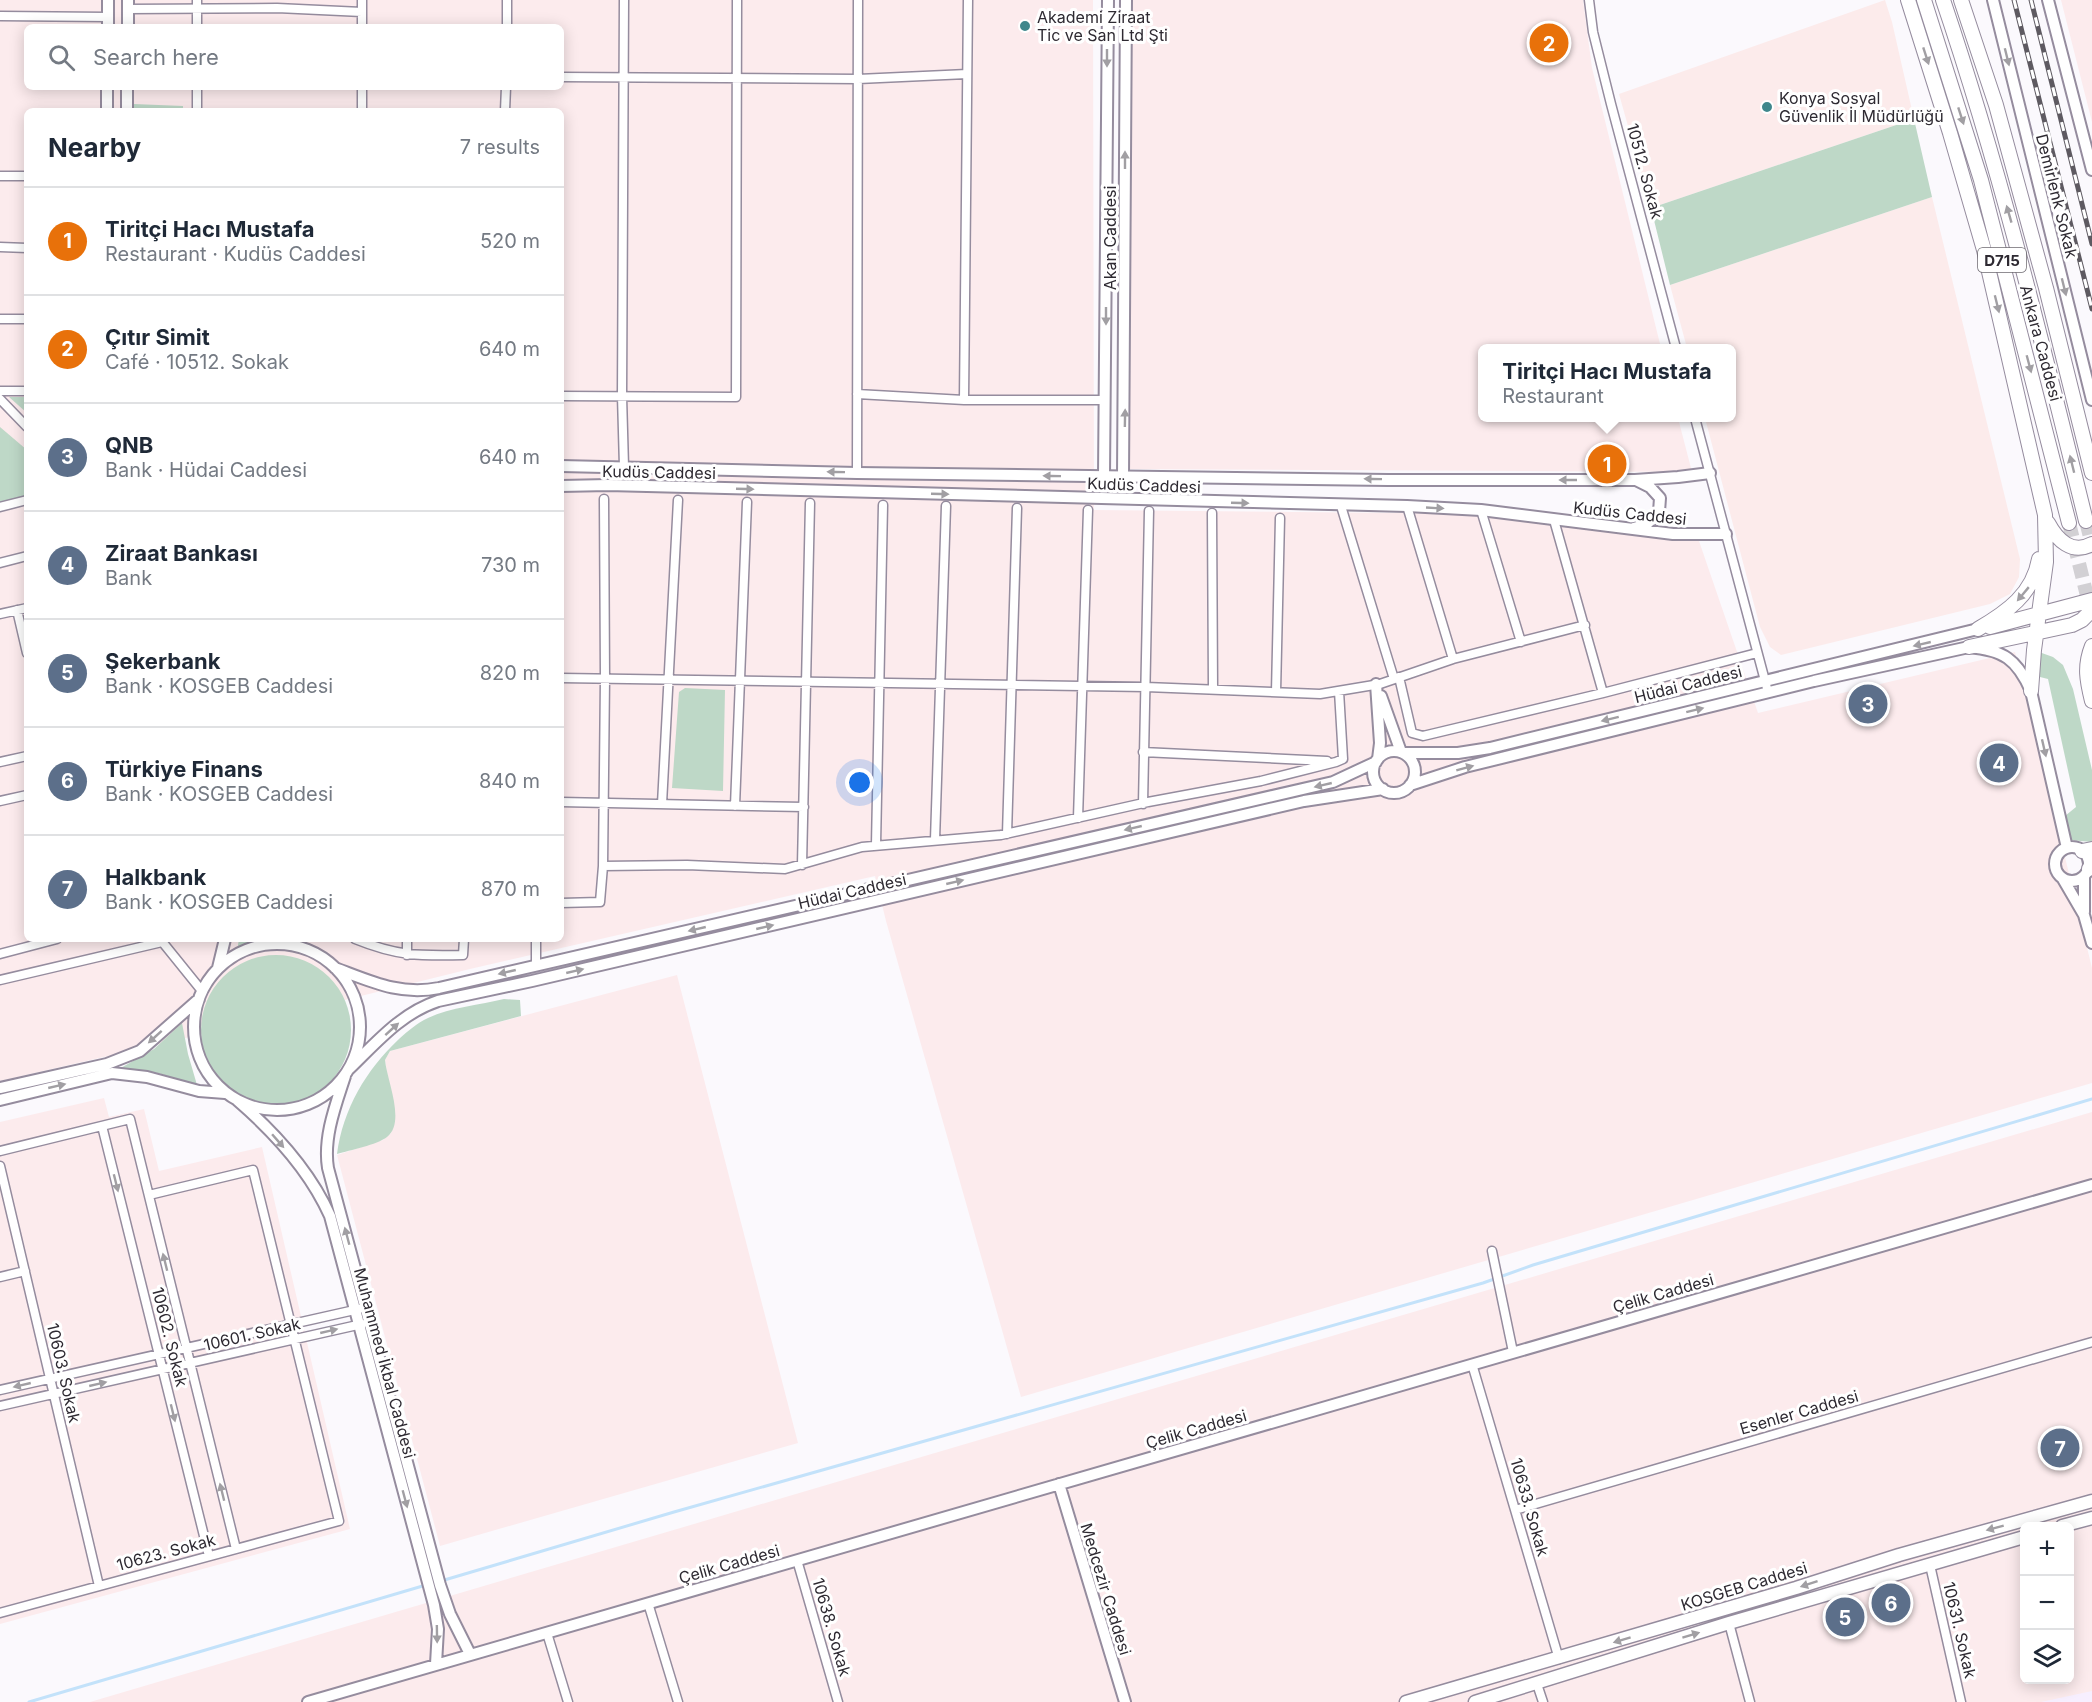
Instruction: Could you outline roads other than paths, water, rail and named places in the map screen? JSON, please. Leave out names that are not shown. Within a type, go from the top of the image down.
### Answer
[{"type":"highway","points":[[1908,0],[1984,250],[2045,515],[2047,552],[2031,691]]},
{"type":"highway","name":"Ankara Caddesi","points":[[1924,0],[1981,180],[2069,523]]},
{"type":"highway","name":"Ankara Caddesi","points":[[1943,0],[1990,146],[2025,272],[2086,520]]},
{"type":"highway","points":[[1960,0],[1996,105],[2046,288],[2092,473]]},
{"type":"highway","points":[[1978,629],[2016,603],[2035,577],[2040,548],[2037,477]]},
{"type":"highway","points":[[2045,515],[2056,536],[2067,545],[2080,548],[2092,544]]},
{"type":"highway","points":[[1978,629],[2092,600]]},
{"type":"highway","points":[[1969,647],[2072,626],[2082,621],[2092,610]]},
{"type":"highway","points":[[2092,646],[2086,669],[2092,702]]},
{"type":"highway","points":[[2089,687],[2089,671],[2092,665]]},
{"type":"main road","name":"KOSGEB Caddesi","points":[[1406,1702],[1559,1659],[1899,1555],[2092,1501]]},
{"type":"main road","points":[[2074,1523],[2092,1518]]},
{"type":"main road","name":"KOSGEB Caddesi","points":[[1474,1702],[1729,1623],[2020,1538]]},
{"type":"street","points":[[0,16],[108,22],[108,0]]},
{"type":"street","points":[[362,0],[362,24]]},
{"type":"street","points":[[507,0],[507,24]]},
{"type":"street","points":[[624,0],[622,396],[624,467]]},
{"type":"street","points":[[564,396],[736,397],[737,0]]},
{"type":"street","points":[[857,473],[858,0]]},
{"type":"street","points":[[964,400],[968,0]]},
{"type":"street","name":"Akan Caddesi","points":[[1104,476],[1108,0]]},
{"type":"street","name":"Akan Caddesi","points":[[1123,477],[1126,0]]},
{"type":"street","name":"10512. Sokak","points":[[1589,0],[1593,32],[1611,104],[1676,344]]},
{"type":"street","name":"Demirlenk Sokak","points":[[1993,0],[2092,400]]},
{"type":"street","points":[[2048,0],[2092,170]]},
{"type":"street","points":[[128,24],[128,4],[277,4],[362,12]]},
{"type":"street","points":[[197,4],[197,24]]},
{"type":"street","points":[[564,76],[858,79],[967,75]]},
{"type":"street","points":[[107,90],[107,108]]},
{"type":"street","points":[[127,90],[127,108]]},
{"type":"street","points":[[197,90],[197,108]]},
{"type":"street","points":[[362,90],[362,108]]},
{"type":"street","points":[[506,90],[506,108]]},
{"type":"street","points":[[0,176],[24,176]]},
{"type":"street","points":[[0,247],[24,248]]},
{"type":"street","points":[[0,319],[24,320]]},
{"type":"street","points":[[0,391],[24,391]]},
{"type":"street","points":[[857,394],[964,400],[1105,400]]},
{"type":"street","points":[[0,399],[24,425]]},
{"type":"street","points":[[1696,422],[1768,692]]},
{"type":"street","name":"Kudüs Caddesi","points":[[564,466],[857,473],[1388,480],[1636,479],[1710,473]]},
{"type":"street","points":[[1631,529],[1647,524],[1659,512],[1660,498],[1650,487],[1636,479]]},
{"type":"street","name":"Kudüs Caddesi","points":[[564,486],[608,485],[1407,506],[1481,510],[1673,534],[1726,534]]},
{"type":"street","points":[[564,903],[600,902],[604,803],[604,499]]},
{"type":"street","points":[[662,804],[678,500]]},
{"type":"street","points":[[0,507],[24,501]]},
{"type":"street","points":[[735,806],[747,502]]},
{"type":"street","points":[[802,865],[810,503]]},
{"type":"street","points":[[876,845],[883,505]]},
{"type":"street","points":[[935,840],[946,506]]},
{"type":"street","points":[[1341,506],[1397,678],[1412,733],[1423,736],[1757,653]]},
{"type":"street","points":[[1407,506],[1453,659]]},
{"type":"street","points":[[1007,834],[1017,508]]},
{"type":"street","points":[[1078,818],[1088,510]]},
{"type":"street","points":[[1481,510],[1521,642]]},
{"type":"street","points":[[1143,804],[1149,511]]},
{"type":"street","points":[[1212,513],[1213,689]]},
{"type":"street","points":[[1276,692],[1280,518]]},
{"type":"street","points":[[1554,520],[1603,693]]},
{"type":"street","points":[[0,563],[24,557]]},
{"type":"street","points":[[0,614],[24,609]]},
{"type":"street","points":[[17,610],[24,640]]},
{"type":"street","points":[[564,678],[1011,684],[1320,694],[1376,684],[1453,659],[1585,625]]},
{"type":"street","name":"Hüdai Caddesi","points":[[1402,753],[1476,751],[1978,629]]},
{"type":"street","points":[[1969,647],[1995,651],[2008,658],[2021,671],[2031,691],[2067,848]]},
{"type":"street","name":"Hüdai Caddesi","points":[[1410,786],[1466,767],[1768,692],[1969,647]]},
{"type":"street","points":[[1376,684],[1402,753]]},
{"type":"street","points":[[1376,684],[1380,742],[1374,774],[1376,781],[1383,789],[1391,792],[1398,792],[1410,786],[1415,773],[1411,760],[1402,753],[1391,751],[1377,760]]},
{"type":"street","points":[[603,866],[687,865],[785,869],[862,847],[1007,834],[1261,781],[1343,759],[1339,691]]},
{"type":"street","points":[[1143,752],[1336,762]]},
{"type":"street","points":[[0,762],[24,757]]},
{"type":"street","name":"Hüdai Caddesi","points":[[334,968],[393,988],[424,991],[1333,782],[1377,760]]},
{"type":"street","name":"Hüdai Caddesi","points":[[347,1072],[397,1023],[424,1006],[438,1001],[1304,801],[1383,789]]},
{"type":"street","points":[[0,801],[24,796]]},
{"type":"street","points":[[564,802],[804,807]]},
{"type":"street","points":[[2084,915],[2088,870],[2087,850],[2067,848],[2060,852],[2055,861],[2056,872],[2063,879],[2084,915],[2092,943]]},
{"type":"street","points":[[2063,879],[2076,881],[2088,870]]},
{"type":"street","points":[[0,954],[46,942]]},
{"type":"street","points":[[0,980],[153,942]]},
{"type":"street","points":[[162,942],[201,995]]},
{"type":"street","points":[[0,1088],[107,1064],[140,1051],[201,995],[217,970],[224,942]]},
{"type":"street","points":[[201,995],[194,1028],[197,1053],[208,1075],[225,1093],[249,1106],[269,1110],[289,1110],[302,1107],[326,1094],[347,1072],[357,1048],[359,1016],[348,985],[334,968],[300,942]]},
{"type":"street","points":[[362,942],[383,951],[407,955],[463,955],[464,942]]},
{"type":"street","points":[[407,942],[407,955]]},
{"type":"street","points":[[536,942],[536,966]]},
{"type":"street","points":[[217,970],[240,953],[267,945],[295,946],[321,957]]},
{"type":"street","name":"Muhammed İkbal Caddesi","points":[[347,1072],[331,1124],[327,1155],[328,1167],[360,1308],[427,1559],[438,1629],[436,1664]]},
{"type":"street","points":[[0,1100],[112,1073],[147,1077],[199,1091],[225,1093]]},
{"type":"street","name":"Muhammed İkbal Caddesi","points":[[237,1100],[266,1128],[299,1166],[324,1202],[360,1308]]},
{"type":"street","name":"10602. Sokak","points":[[209,1556],[102,1126],[130,1119],[236,1549]]},
{"type":"street","points":[[0,1151],[102,1126]]},
{"type":"street","name":"10603. Sokak","points":[[0,1166],[99,1586]]},
{"type":"street","points":[[149,1196],[253,1170],[295,1339]]},
{"type":"street","name":"Çelik Caddesi","points":[[308,1702],[2092,1185]]},
{"type":"street","points":[[1492,1251],[1514,1352]]},
{"type":"street","points":[[0,1276],[25,1271]]},
{"type":"street","name":"10601. Sokak","points":[[0,1390],[360,1308]]},
{"type":"street","name":"10601. Sokak","points":[[0,1407],[364,1323]]},
{"type":"street","name":"10623. Sokak","points":[[0,1613],[339,1521],[295,1339]]},
{"type":"street","name":"Esenler Caddesi","points":[[1515,1510],[2092,1342]]},
{"type":"street","name":"10633. Sokak","points":[[1472,1364],[1559,1659]]},
{"type":"street","name":"Medcezir Caddesi","points":[[1059,1484],[1125,1702]]},
{"type":"street","name":"Muhammed İkbal Caddesi","points":[[427,1559],[470,1654]]},
{"type":"street","name":"10638. Sokak","points":[[797,1560],[838,1702]]},
{"type":"street","name":"10631. Sokak","points":[[1930,1565],[1961,1702]]},
{"type":"street","points":[[648,1603],[678,1702]]},
{"type":"street","points":[[1729,1623],[1750,1702]]},
{"type":"street","points":[[547,1633],[568,1702]]},
{"type":"street","points":[[1537,1684],[1543,1702]]},
{"type":"waterway","points":[[441,1581],[674,1512],[1483,1283],[1533,1265],[2092,1099]]},
{"type":"waterway","points":[[29,1702],[426,1585]]},
{"type":"tunnel","points":[[2086,521],[2092,545]]},
{"type":"tunnel","points":[[2069,523],[2091,612]]},
{"type":"railway","points":[[2014,0],[2092,309]]},
{"type":"railway","points":[[2031,0],[2092,244]]},
{"type":"place","name":"Akademi Ziraat Tic ve San Ltd Şti","points":[[1025,26]]},
{"type":"place","name":"Çıtır Simit","points":[[1549,43]]},
{"type":"place","name":"Konya Sosyal Güvenlik İl Müdürlüğü","points":[[1767,107]]},
{"type":"place","name":"Tiritçi Hacı Mustafa","points":[[1607,464]]},
{"type":"place","name":"QNB","points":[[1868,704]]},
{"type":"place","name":"Ziraat Bankası","points":[[1999,763]]},
{"type":"place","name":"Halkbank","points":[[2060,1448]]},
{"type":"place","name":"Türkiye Finans","points":[[1891,1603]]},
{"type":"place","name":"Şekerbank","points":[[1845,1617]]}]
